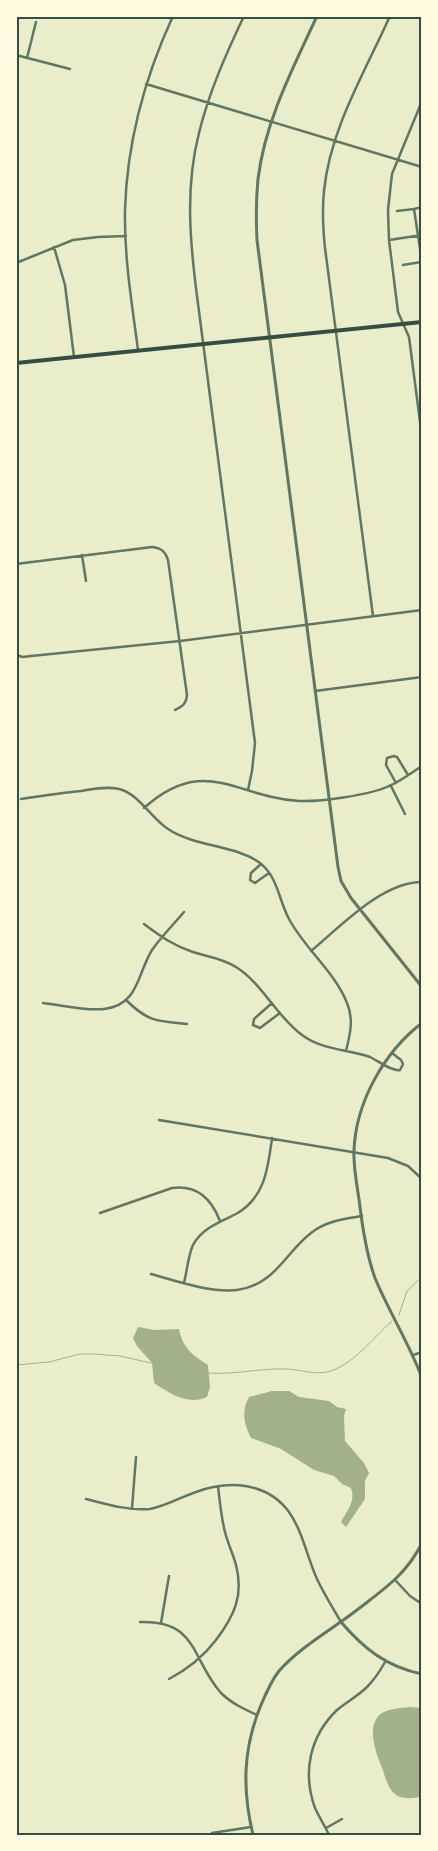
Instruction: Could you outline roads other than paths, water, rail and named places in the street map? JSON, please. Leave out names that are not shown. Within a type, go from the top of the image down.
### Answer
[{"type":"main road","points":[[16,363],[422,322]]},
{"type":"street","points":[[138,350],[128,265],[125,212],[130,150],[152,65],[173,16]]},
{"type":"street","points":[[244,16],[216,78],[207,103],[197,142],[190,200],[191,250],[255,742],[254,761],[248,790]]},
{"type":"street","points":[[317,16],[271,122],[261,163],[256,206],[257,240],[341,881],[345,890],[360,910],[422,987]]},
{"type":"street","points":[[373,616],[324,248],[323,209],[327,172],[335,141],[346,112],[390,16]]},
{"type":"street","points":[[27,58],[36,22]]},
{"type":"street","points":[[16,55],[70,69]]},
{"type":"street","points":[[146,84],[422,167]]},
{"type":"street","points":[[422,101],[392,174],[388,197],[389,240],[398,312],[409,337],[422,437]]},
{"type":"street","points":[[397,210],[422,207]]},
{"type":"street","points":[[403,265],[421,262],[414,209]]},
{"type":"street","points":[[389,240],[422,235]]},
{"type":"street","points":[[16,263],[73,240],[126,236]]},
{"type":"street","points":[[54,247],[65,285],[74,357]]},
{"type":"street","points":[[16,564],[152,547],[162,549],[166,553],[168,560],[187,695],[187,701],[183,706],[175,710]]},
{"type":"street","points":[[82,555],[86,581]]},
{"type":"street","points":[[16,655],[23,657],[180,641],[422,610]]},
{"type":"street","points":[[315,691],[422,677]]},
{"type":"street","points":[[396,783],[386,765],[387,758],[390,756],[397,758],[408,775]]},
{"type":"street","points":[[144,808],[167,790],[188,782],[210,780],[298,801],[370,793],[391,786],[422,766]]},
{"type":"street","points":[[391,786],[405,814]]},
{"type":"street","points":[[21,799],[113,788],[126,792],[159,822],[178,835],[206,845],[239,853],[261,864],[276,884],[289,919],[338,986],[348,1004],[351,1020],[346,1051]]},
{"type":"street","points":[[261,864],[251,873],[250,880],[256,883],[269,874]]},
{"type":"street","points":[[311,951],[360,910],[390,889],[405,883],[422,882]]},
{"type":"street","points":[[43,1002],[98,1009],[113,1007],[126,1000],[136,988],[149,957],[184,912]]},
{"type":"street","points":[[144,924],[162,938],[179,947],[215,957],[234,966],[251,978],[298,1031],[322,1046],[363,1055],[397,1071],[402,1068],[402,1060],[391,1052]]},
{"type":"street","points":[[126,1000],[148,1018],[187,1024]]},
{"type":"street","points":[[272,1003],[254,1019],[253,1025],[260,1028],[263,1027],[280,1012]]},
{"type":"street","points":[[422,1023],[400,1042],[383,1063],[359,1118],[354,1152],[369,1261],[422,1378]]},
{"type":"street","points":[[160,1120],[388,1158],[408,1166],[422,1180]]},
{"type":"street","points":[[184,1282],[194,1245],[203,1233],[220,1221],[244,1209],[260,1191],[268,1168],[272,1138]]},
{"type":"street","points":[[100,1213],[172,1188],[180,1187],[191,1188],[199,1192],[212,1204],[220,1221]]},
{"type":"street","points":[[151,1274],[222,1290],[238,1290],[265,1280],[281,1266],[310,1233],[319,1227],[338,1220],[362,1216]]},
{"type":"street","points":[[413,1355],[422,1352]]},
{"type":"street","points":[[132,1508],[136,1457]]},
{"type":"street","points":[[169,1679],[184,1672],[200,1660],[233,1615],[239,1593],[236,1565],[225,1532],[218,1486]]},
{"type":"street","points":[[86,1498],[132,1508],[150,1508],[168,1504],[198,1491],[218,1486],[254,1486],[262,1489],[283,1504],[295,1522],[317,1579],[341,1622],[352,1636],[385,1662],[410,1672],[422,1674]]},
{"type":"street","points":[[252,1835],[247,1801],[246,1762],[257,1715],[267,1691],[279,1672],[310,1644],[396,1580],[412,1561],[422,1543]]},
{"type":"street","points":[[161,1623],[169,1576]]},
{"type":"street","points":[[396,1580],[410,1596],[422,1604]]},
{"type":"street","points":[[140,1622],[161,1623],[182,1633],[192,1643],[200,1660],[222,1693],[236,1705],[257,1715]]},
{"type":"street","points":[[330,1835],[315,1808],[309,1783],[308,1768],[314,1743],[321,1728],[329,1718],[366,1688],[376,1677],[385,1662]]},
{"type":"street","points":[[326,1828],[342,1819]]},
{"type":"street","points":[[212,1833],[251,1826]]},
{"type":"waterway","points":[[399,1315],[407,1291],[422,1277]]},
{"type":"waterway","points":[[209,1373],[277,1369],[324,1373],[352,1360],[392,1321]]},
{"type":"waterway","points":[[16,1365],[49,1362],[80,1354],[120,1356],[151,1363]]}]
